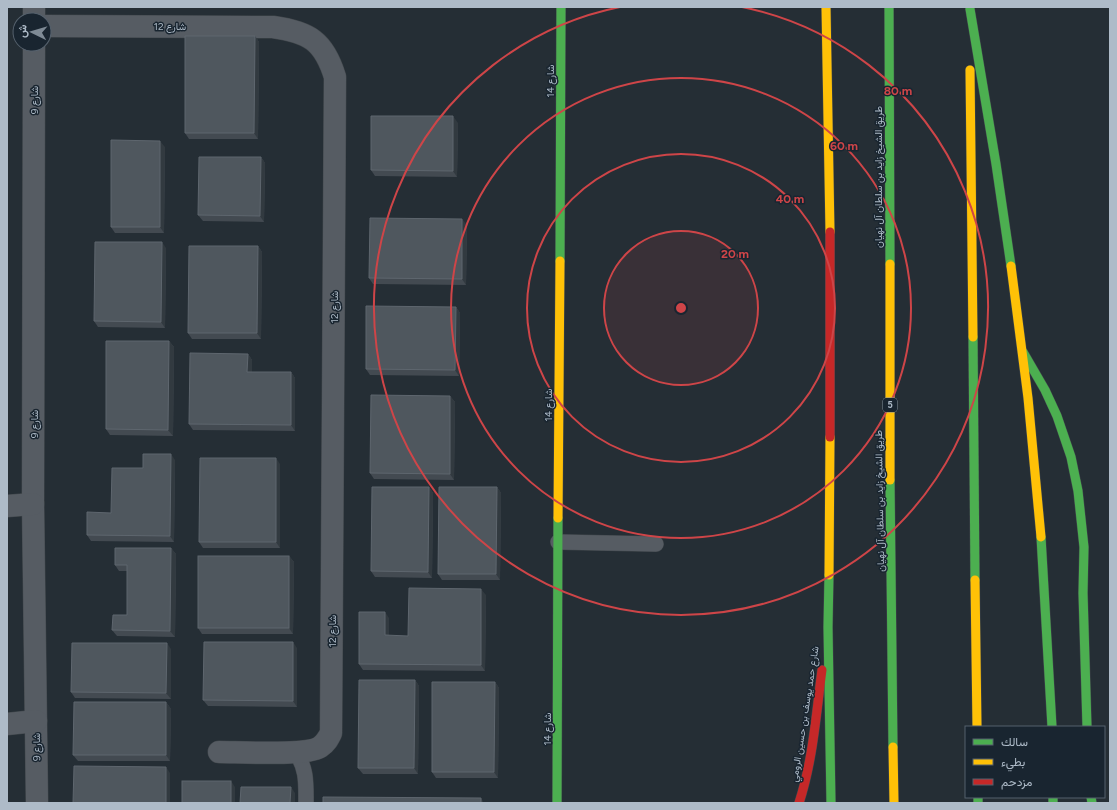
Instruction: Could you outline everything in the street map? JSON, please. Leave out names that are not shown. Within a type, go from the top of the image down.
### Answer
[{"type":"main road","name":"شارع 14","points":[[557,803],[561,7]]},
{"type":"main road","points":[[826,7],[830,214],[828,627],[831,803]]},
{"type":"main road","name":"طريق الشيخ زايد بن سلطان آل نهيان","points":[[889,7],[890,445],[894,803]]},
{"type":"main road","points":[[970,8],[994,146],[1023,352],[1045,583],[1052,726]]},
{"type":"main road","points":[[970,8],[977,726]]},
{"type":"main road","points":[[1023,352],[1039,377],[1057,416],[1071,457],[1078,487],[1084,549],[1084,662],[1087,726]]},
{"type":"main road","name":"شارع حمد يوسف بن حسين الرومي","points":[[799,803],[805,786],[810,762],[828,627]]},
{"type":"street","name":"شارع 12","points":[[52,26],[273,27],[294,30],[304,34],[315,42],[324,52],[331,64],[335,77],[331,733],[327,741],[320,747],[311,750],[294,752],[219,752]]},
{"type":"street","name":"شارع 9","points":[[34,52],[33,504],[37,803]]},
{"type":"street","points":[[7,506],[33,504]]},
{"type":"street","points":[[7,724],[36,721]]},
{"type":"lane","points":[[558,542],[656,544]]},
{"type":"lane","points":[[294,752],[300,759],[306,777],[306,803]]},
{"type":"building","points":[[185,36],[255,36],[254,133],[185,133]]},
{"type":"building","points":[[371,116],[453,116],[453,171],[371,170]]},
{"type":"building","points":[[111,140],[160,141],[160,227],[111,227]]},
{"type":"building","points":[[199,157],[261,157],[260,216],[198,215]]},
{"type":"building","points":[[370,218],[462,219],[462,279],[369,278]]},
{"type":"building","points":[[95,242],[162,242],[161,322],[94,321]]},
{"type":"building","points":[[189,246],[258,246],[257,333],[188,333]]},
{"type":"building","points":[[366,306],[456,307],[455,370],[366,369]]},
{"type":"building","points":[[106,341],[169,341],[168,430],[106,429]]},
{"type":"building","points":[[190,353],[248,354],[247,372],[291,372],[291,425],[189,424]]},
{"type":"building","points":[[371,395],[450,396],[450,474],[370,473]]},
{"type":"building","points":[[143,454],[171,454],[170,536],[87,535],[87,512],[111,513],[112,468],[143,468]]},
{"type":"building","points":[[200,458],[276,458],[276,542],[199,542]]},
{"type":"building","points":[[372,487],[429,487],[428,572],[371,571]]},
{"type":"building","points":[[439,487],[497,487],[496,574],[438,574]]},
{"type":"building","points":[[115,548],[171,548],[170,631],[112,630],[113,615],[127,615],[127,565],[115,565]]},
{"type":"building","points":[[198,556],[289,556],[289,628],[198,628]]},
{"type":"building","points":[[409,588],[481,589],[481,665],[359,664],[359,612],[385,612],[385,635],[408,636]]},
{"type":"building","points":[[204,642],[293,642],[293,701],[203,700]]},
{"type":"building","points":[[72,643],[167,643],[166,693],[71,692]]},
{"type":"building","points":[[359,680],[415,680],[414,768],[358,768]]},
{"type":"building","points":[[432,682],[495,682],[494,772],[432,772]]},
{"type":"building","points":[[74,702],[166,702],[166,755],[73,755]]},
{"type":"building","points":[[74,766],[166,767],[166,803],[73,803]]},
{"type":"building","points":[[182,781],[231,781],[231,803],[182,803]]},
{"type":"building","points":[[241,787],[291,787],[290,803],[240,803]]},
{"type":"building","points":[[323,797],[481,798],[481,803],[323,803]]},
{"type":"traffic: fast","points":[[560,261],[561,7]]},
{"type":"traffic: fast","points":[[889,7],[890,264]]},
{"type":"traffic: fast","points":[[970,9],[996,164],[1011,266]]},
{"type":"traffic: fast","points":[[973,337],[975,580]]},
{"type":"traffic: fast","points":[[1023,352],[1045,390],[1057,416],[1071,457],[1078,491],[1084,547],[1083,593],[1087,726]]},
{"type":"traffic: fast","points":[[890,480],[893,747]]},
{"type":"traffic: fast","points":[[557,803],[558,518]]},
{"type":"traffic: fast","points":[[1041,537],[1052,726]]},
{"type":"traffic: fast","points":[[829,575],[828,627],[831,803]]},
{"type":"traffic: fast","points":[[978,798],[978,803]]},
{"type":"traffic: fast","points":[[1053,798],[1053,803]]},
{"type":"traffic: fast","points":[[1091,798],[1092,803]]},
{"type":"traffic: slow","points":[[826,7],[830,232]]},
{"type":"traffic: slow","points":[[970,70],[973,337]]},
{"type":"traffic: slow","points":[[558,518],[560,261]]},
{"type":"traffic: slow","points":[[890,264],[890,480]]},
{"type":"traffic: slow","points":[[1011,266],[1028,398],[1041,537]]},
{"type":"traffic: slow","points":[[829,575],[830,437]]},
{"type":"traffic: slow","points":[[975,580],[977,726]]},
{"type":"traffic: slow","points":[[893,747],[894,803]]},
{"type":"traffic: jam","points":[[830,232],[830,437]]},
{"type":"traffic: jam","points":[[799,803],[811,754],[822,670]]}]
